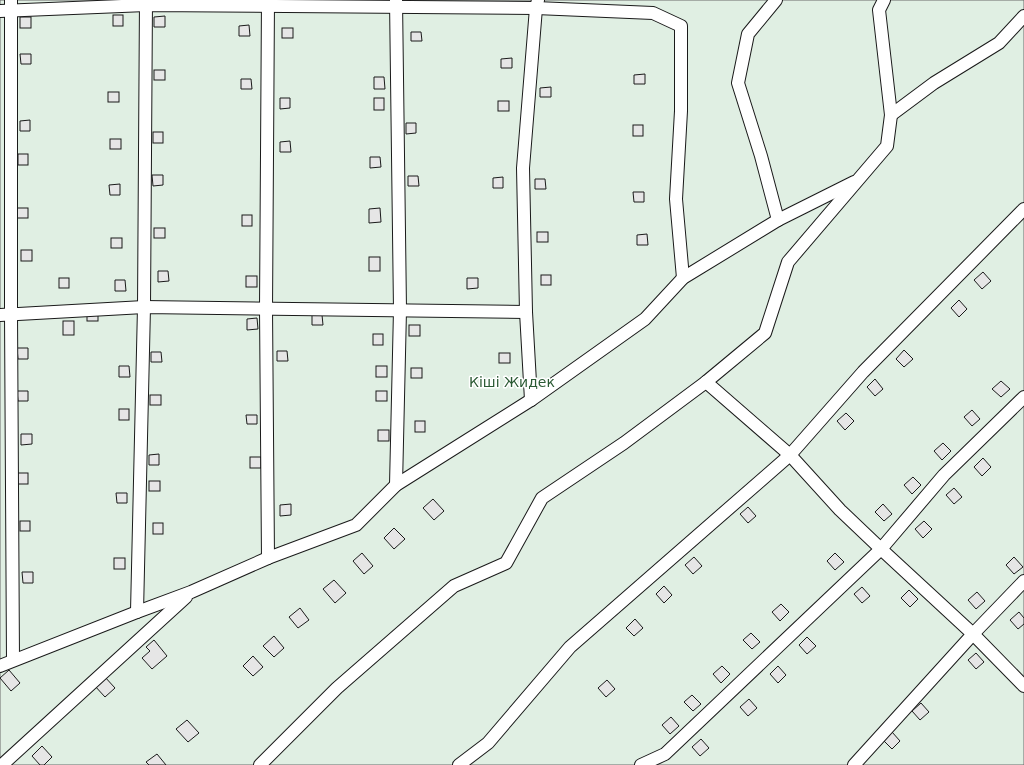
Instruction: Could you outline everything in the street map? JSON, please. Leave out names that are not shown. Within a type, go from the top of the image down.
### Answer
[{"type":"street","points":[[776,0],[748,34],[738,83],[761,156],[778,220]]},
{"type":"street","points":[[13,660],[5,315],[7,7],[146,3],[537,4],[653,13],[681,26],[681,111],[676,199],[683,278]]},
{"type":"street","points":[[137,612],[144,307],[146,3]]},
{"type":"street","points":[[268,3],[266,309],[268,558]]},
{"type":"street","points":[[396,4],[400,310],[396,485]]},
{"type":"street","points":[[531,400],[526,312],[523,168],[537,4]]},
{"type":"street","points":[[260,765],[337,688],[454,586],[506,563],[542,498],[624,443],[706,382],[764,333],[788,262],[887,146],[891,115],[880,4]]},
{"type":"street","points":[[891,115],[934,83],[999,43],[1024,16]]},
{"type":"street","points":[[0,666],[191,592],[268,558],[356,525],[396,485],[531,400],[645,319],[683,278],[778,220],[860,179]]},
{"type":"street","points":[[459,765],[488,743],[570,647],[790,455],[863,372],[1024,209]]},
{"type":"street","points":[[5,315],[144,307],[526,312]]},
{"type":"street","points":[[706,382],[790,455],[840,510],[881,550],[973,634],[1024,686]]},
{"type":"street","points":[[641,765],[665,754],[881,550],[944,475],[1024,397]]},
{"type":"street","points":[[854,765],[1024,580]]},
{"type":"street","points":[[2,765],[191,592]]},
{"type":"green space","name":"Кіші Жидек","points":[[0,0],[1024,0],[1024,765],[0,765]]},
{"type":"building","points":[[113,15],[123,15],[123,26],[113,26]]},
{"type":"building","points":[[165,16],[165,27],[154,27],[154,17]]},
{"type":"building","points":[[20,17],[31,17],[31,28],[20,28]]},
{"type":"building","points":[[249,25],[250,36],[239,36],[239,26]]},
{"type":"building","points":[[282,28],[293,28],[293,38],[282,38]]},
{"type":"building","points":[[411,32],[421,32],[422,41],[411,41]]},
{"type":"building","points":[[20,54],[31,54],[31,64],[21,64]]},
{"type":"building","points":[[512,58],[512,68],[501,68],[501,59]]},
{"type":"building","points":[[154,70],[165,70],[165,80],[154,80]]},
{"type":"building","points":[[645,74],[645,84],[634,84],[634,75]]},
{"type":"building","points":[[374,77],[384,77],[385,89],[374,89]]},
{"type":"building","points":[[241,79],[251,79],[252,89],[241,89]]},
{"type":"building","points":[[551,87],[551,97],[540,97],[540,88]]},
{"type":"building","points":[[108,92],[119,92],[119,102],[108,102]]},
{"type":"building","points":[[280,98],[290,98],[290,108],[280,109]]},
{"type":"building","points":[[374,98],[384,98],[384,110],[374,110]]},
{"type":"building","points":[[498,101],[509,101],[509,111],[498,111]]},
{"type":"building","points":[[30,120],[30,131],[20,131],[20,121]]},
{"type":"building","points":[[406,123],[416,123],[416,133],[406,134]]},
{"type":"building","points":[[633,125],[643,125],[643,136],[633,136]]},
{"type":"building","points":[[153,132],[163,132],[163,143],[153,143]]},
{"type":"building","points":[[110,139],[121,139],[121,149],[110,149]]},
{"type":"building","points":[[290,141],[291,152],[280,152],[280,142]]},
{"type":"building","points":[[18,154],[28,154],[28,165],[18,165]]},
{"type":"building","points":[[370,157],[380,157],[381,167],[370,168]]},
{"type":"building","points":[[152,175],[163,175],[163,185],[153,186]]},
{"type":"building","points":[[408,176],[418,176],[419,186],[408,186]]},
{"type":"building","points":[[503,177],[503,188],[493,188],[493,178]]},
{"type":"building","points":[[535,179],[545,179],[546,189],[535,189]]},
{"type":"building","points":[[120,184],[120,195],[110,195],[109,185]]},
{"type":"building","points":[[633,192],[644,192],[644,202],[634,202]]},
{"type":"building","points":[[17,208],[28,208],[28,218],[17,218]]},
{"type":"building","points":[[380,208],[381,222],[369,223],[369,209]]},
{"type":"building","points":[[242,215],[252,215],[252,226],[242,226]]},
{"type":"building","points":[[154,228],[165,228],[165,238],[154,238]]},
{"type":"building","points":[[537,232],[548,232],[548,242],[537,242]]},
{"type":"building","points":[[647,234],[648,245],[637,245],[637,235]]},
{"type":"building","points":[[111,238],[122,238],[122,248],[111,248]]},
{"type":"building","points":[[21,250],[32,250],[32,261],[21,261]]},
{"type":"building","points":[[369,257],[380,257],[380,271],[369,271]]},
{"type":"building","points":[[158,271],[168,271],[169,281],[158,282]]},
{"type":"building","points":[[983,272],[991,281],[982,289],[974,280]]},
{"type":"building","points":[[541,275],[551,275],[551,285],[541,285]]},
{"type":"building","points":[[246,276],[257,276],[257,287],[246,287]]},
{"type":"building","points":[[59,278],[69,278],[69,288],[59,288]]},
{"type":"building","points":[[467,278],[478,278],[478,288],[467,289]]},
{"type":"building","points":[[115,280],[125,280],[126,291],[115,291]]},
{"type":"building","points":[[959,300],[967,309],[959,317],[951,308]]},
{"type":"building","points":[[87,311],[98,311],[98,321],[87,321]]},
{"type":"building","points":[[312,315],[322,315],[323,325],[312,325]]},
{"type":"building","points":[[257,318],[258,329],[247,330],[247,319]]},
{"type":"building","points":[[63,321],[74,321],[74,335],[63,335]]},
{"type":"building","points":[[409,325],[420,325],[420,336],[409,336]]},
{"type":"building","points":[[373,334],[383,334],[383,345],[373,345]]},
{"type":"building","points":[[17,348],[28,348],[28,359],[18,359]]},
{"type":"building","points":[[904,350],[913,359],[904,367],[896,359]]},
{"type":"building","points":[[277,351],[287,351],[288,361],[277,361]]},
{"type":"building","points":[[151,352],[161,352],[162,362],[151,362]]},
{"type":"building","points":[[499,353],[510,353],[510,363],[499,363]]},
{"type":"building","points":[[119,366],[129,366],[130,377],[119,377]]},
{"type":"building","points":[[376,366],[387,366],[387,377],[376,377]]},
{"type":"building","points":[[411,368],[422,368],[422,378],[411,378]]},
{"type":"building","points":[[875,379],[883,389],[875,396],[867,387]]},
{"type":"building","points":[[1001,381],[1010,389],[1001,397],[992,389]]},
{"type":"building","points":[[17,391],[28,391],[28,401],[18,401]]},
{"type":"building","points":[[376,391],[387,391],[387,401],[376,401]]},
{"type":"building","points":[[150,395],[161,395],[161,405],[150,405]]},
{"type":"building","points":[[119,409],[129,409],[129,420],[119,420]]},
{"type":"building","points":[[972,410],[980,419],[972,426],[964,417]]},
{"type":"building","points":[[846,413],[854,421],[845,430],[837,421]]},
{"type":"building","points":[[246,415],[257,415],[257,424],[247,424]]},
{"type":"building","points":[[415,421],[425,421],[425,432],[415,432]]},
{"type":"building","points":[[378,430],[389,430],[389,441],[378,441]]},
{"type":"building","points":[[21,434],[32,434],[32,444],[21,445]]},
{"type":"building","points":[[943,443],[951,451],[942,460],[934,451]]},
{"type":"building","points":[[159,454],[159,465],[149,465],[149,455]]},
{"type":"building","points":[[250,457],[261,457],[261,468],[250,468]]},
{"type":"building","points":[[983,458],[991,467],[982,476],[974,467]]},
{"type":"building","points":[[17,473],[28,473],[28,484],[17,484]]},
{"type":"building","points":[[913,477],[921,485],[912,494],[904,485]]},
{"type":"building","points":[[149,481],[160,481],[160,491],[149,491]]},
{"type":"building","points":[[954,488],[962,497],[954,504],[946,495]]},
{"type":"building","points":[[116,493],[127,493],[127,503],[117,503]]},
{"type":"building","points":[[433,499],[444,511],[434,520],[423,508]]},
{"type":"building","points":[[291,504],[291,515],[280,516],[280,505]]},
{"type":"building","points":[[883,504],[892,514],[884,521],[875,512]]},
{"type":"building","points":[[748,507],[756,516],[748,523],[740,514]]},
{"type":"building","points":[[20,521],[30,521],[30,531],[20,531]]},
{"type":"building","points":[[924,521],[932,529],[923,538],[915,529]]},
{"type":"building","points":[[153,523],[163,523],[163,534],[153,534]]},
{"type":"building","points":[[394,528],[405,539],[394,549],[384,538]]},
{"type":"building","points":[[362,553],[373,566],[364,574],[353,561]]},
{"type":"building","points":[[835,553],[844,562],[835,570],[827,561]]},
{"type":"building","points":[[694,557],[702,566],[693,574],[685,565]]},
{"type":"building","points":[[1014,557],[1023,567],[1014,574],[1006,565]]},
{"type":"building","points":[[114,558],[125,558],[125,569],[114,569]]},
{"type":"building","points":[[22,572],[33,572],[33,583],[23,583]]},
{"type":"building","points":[[334,580],[346,593],[335,603],[323,589]]},
{"type":"building","points":[[664,586],[672,595],[664,603],[656,594]]},
{"type":"building","points":[[862,587],[870,596],[862,603],[854,594]]},
{"type":"building","points":[[909,590],[918,599],[910,607],[901,598]]},
{"type":"building","points":[[977,592],[985,601],[976,609],[968,600]]},
{"type":"building","points":[[781,604],[789,612],[780,621],[772,612]]},
{"type":"building","points":[[300,608],[309,620],[298,628],[289,617]]},
{"type":"building","points":[[1019,612],[1024,618],[1024,624],[1018,629],[1010,620]]},
{"type":"building","points":[[635,619],[643,628],[634,636],[626,628]]},
{"type":"building","points":[[751,633],[760,642],[752,649],[743,640]]},
{"type":"building","points":[[274,636],[284,648],[274,657],[263,646]]},
{"type":"building","points":[[807,637],[816,646],[807,654],[799,645]]},
{"type":"building","points":[[154,640],[167,656],[152,669],[142,658],[150,651],[146,647]]},
{"type":"building","points":[[976,653],[984,662],[976,669],[968,660]]},
{"type":"building","points":[[253,656],[263,667],[253,676],[243,666]]},
{"type":"building","points":[[722,666],[730,674],[721,683],[713,674]]},
{"type":"building","points":[[778,666],[786,675],[778,683],[770,674]]},
{"type":"building","points":[[9,670],[20,683],[11,691],[0,678]]},
{"type":"building","points":[[104,676],[115,688],[105,697],[94,685]]},
{"type":"building","points":[[607,680],[615,689],[606,697],[598,688]]},
{"type":"building","points":[[692,695],[701,704],[693,711],[684,702]]},
{"type":"building","points":[[749,699],[757,708],[748,716],[740,707]]},
{"type":"building","points":[[921,703],[929,712],[920,720],[912,711]]},
{"type":"building","points":[[671,717],[679,726],[670,734],[662,725]]},
{"type":"building","points":[[187,720],[199,733],[188,742],[176,729]]},
{"type":"building","points":[[892,732],[900,741],[892,749],[883,740]]},
{"type":"building","points":[[701,739],[709,748],[700,756],[692,747]]},
{"type":"building","points":[[42,746],[52,757],[44,765],[40,765],[32,756]]},
{"type":"building","points":[[157,754],[166,765],[149,765],[146,762]]}]
